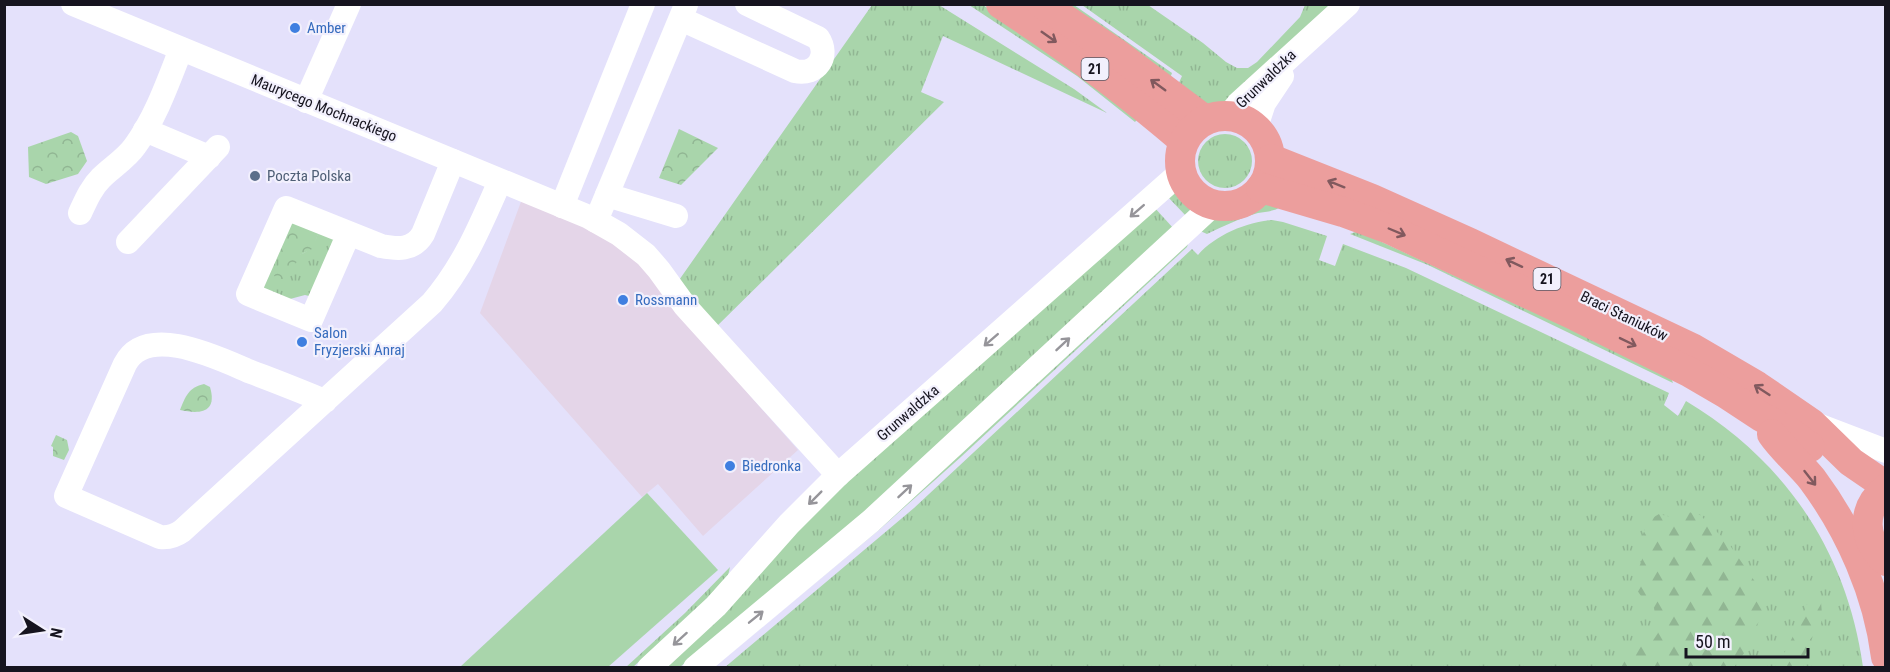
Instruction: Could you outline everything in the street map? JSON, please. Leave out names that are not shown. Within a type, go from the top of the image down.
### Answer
[{"type":"main road","name":"21","points":[[1001,4],[1104,75],[1142,104],[1184,141]]},
{"type":"main road","name":"21","points":[[1042,4],[1217,118],[1244,119],[1256,127]]},
{"type":"main road","points":[[1217,118],[1189,133],[1184,141],[1179,162],[1187,187],[1199,198],[1213,205],[1239,204],[1252,198],[1261,189],[1268,174],[1271,159],[1264,136],[1256,127]]},
{"type":"main road","name":"Braci Staniuków","points":[[1271,159],[1470,243],[1692,348],[1756,386],[1810,423],[1882,492]]},
{"type":"main road","name":"Braci Staniuków","points":[[1261,189],[1287,194],[1343,212],[1422,243],[1689,372],[1791,433],[1882,492]]},
{"type":"main road","name":"21","points":[[1760,416],[1775,438],[1812,479],[1850,538],[1872,594],[1886,657]]},
{"type":"main road","points":[[1882,492],[1869,514],[1867,527],[1876,553],[1886,561]]},
{"type":"street","points":[[306,101],[349,4]]},
{"type":"street","points":[[577,213],[643,4]]},
{"type":"street","points":[[577,213],[607,195],[684,12],[795,71],[809,72],[817,66],[822,54],[818,38],[747,4]]},
{"type":"street","name":"Grunwaldzka","points":[[1217,118],[1238,104],[1348,4]]},
{"type":"street","name":"Maurycego Mochnackiego","points":[[83,6],[577,213],[620,234],[646,255],[685,306],[838,475]]},
{"type":"street","name":"Grunwaldzka","points":[[1256,127],[1264,103],[1303,44]]},
{"type":"street","points":[[80,213],[95,184],[130,152],[146,130],[182,49]]},
{"type":"street","points":[[128,242],[214,152],[146,130]]},
{"type":"street","points":[[349,233],[311,321],[248,294],[286,208],[389,248],[402,248],[415,244],[423,234],[453,161]]},
{"type":"street","name":"Grunwaldzka","points":[[649,668],[716,606],[789,524],[838,475],[1181,172]]},
{"type":"street","points":[[324,401],[192,349],[159,345],[136,349],[128,357],[66,496],[154,535],[166,538],[182,531],[432,303],[446,287],[472,245],[500,181]]},
{"type":"street","points":[[607,195],[676,216]]},
{"type":"street","points":[[695,668],[872,521],[1213,205]]},
{"type":"street","points":[[1810,423],[1886,451]]},
{"type":"shaded area","points":[[522,199],[600,232],[628,250],[798,450],[703,536],[658,484],[642,497],[480,313]]},
{"type":"green space","points":[[872,5],[939,5],[1074,89],[1107,113],[943,36],[921,92],[944,102],[713,330],[677,283]]},
{"type":"green space","points":[[969,5],[983,5],[1080,69],[1141,115],[1135,122],[1077,76]]},
{"type":"green space","points":[[1060,5],[1074,5],[1172,73],[1169,81]]},
{"type":"green space","points":[[1082,5],[1148,5],[1226,62],[1237,68],[1248,68],[1257,62],[1300,17],[1305,5],[1332,5],[1221,107],[1211,108],[1177,87],[1182,76]]},
{"type":"green space","points":[[679,129],[718,148],[681,185],[659,178]]},
{"type":"green space","points":[[71,132],[78,136],[87,161],[78,174],[46,184],[29,177],[28,147]]},
{"type":"green space","points":[[1225,134],[1235,136],[1244,142],[1250,151],[1252,161],[1250,171],[1244,180],[1235,186],[1225,188],[1215,186],[1206,180],[1200,171],[1198,161],[1200,151],[1206,142],[1215,136]]},
{"type":"green space","points":[[1178,190],[1194,207],[1187,217],[1167,196]]},
{"type":"green space","points":[[1266,204],[1281,206],[1245,217],[1207,234],[1198,230],[1214,219],[1242,215]]},
{"type":"green space","points":[[1154,207],[1174,229],[921,464],[794,573],[680,667],[660,668],[809,516]]},
{"type":"green space","points":[[289,219],[321,228],[312,249],[300,255],[287,282],[274,276],[284,253],[272,247]]},
{"type":"green space","points":[[1272,220],[1327,236],[1319,260],[1335,266],[1343,244],[1406,268],[1669,393],[1664,405],[1678,416],[1686,401],[1722,425],[1754,452],[1782,481],[1806,513],[1843,585],[1855,625],[1863,667],[724,668],[914,508],[1192,249],[1198,255],[1213,241],[1232,231]]},
{"type":"green space","points":[[321,228],[339,235],[313,297],[305,295],[290,299],[267,297],[259,280],[272,247],[298,255],[308,250]]},
{"type":"green space","points":[[1358,231],[1670,375],[1673,383],[1428,265],[1350,234]]},
{"type":"green space","points":[[1186,242],[1187,247],[962,456],[880,529],[714,667]]},
{"type":"green space","points":[[204,384],[210,387],[212,396],[209,407],[200,412],[180,410],[191,390]]},
{"type":"green space","points":[[56,435],[67,440],[69,450],[64,460],[53,456],[51,446]]},
{"type":"green space","points":[[647,493],[718,570],[608,667],[460,667]]},
{"type":"green space","points":[[1685,511],[1700,515],[1729,544],[1758,586],[1766,614],[1752,630],[1750,645],[1734,667],[1613,667],[1636,647],[1650,645],[1658,633],[1654,608],[1635,587],[1636,576],[1645,551],[1643,534],[1649,520],[1659,514],[1679,519]]},
{"type":"green space","points":[[730,567],[728,576],[699,607],[633,667],[625,668],[685,613]]},
{"type":"green space","points":[[1814,600],[1821,602],[1822,620],[1819,629],[1806,643],[1807,651],[1798,667],[1777,667],[1803,617],[1806,605]]},
{"type":"place","name":"Amber","points":[[295,28]]},
{"type":"place","name":"Poczta Polska","points":[[255,176]]},
{"type":"place","name":"Rossmann","points":[[623,300]]},
{"type":"place","name":"Salon Fryzjerski Anraj","points":[[302,342]]},
{"type":"place","name":"Biedronka","points":[[730,466]]}]
